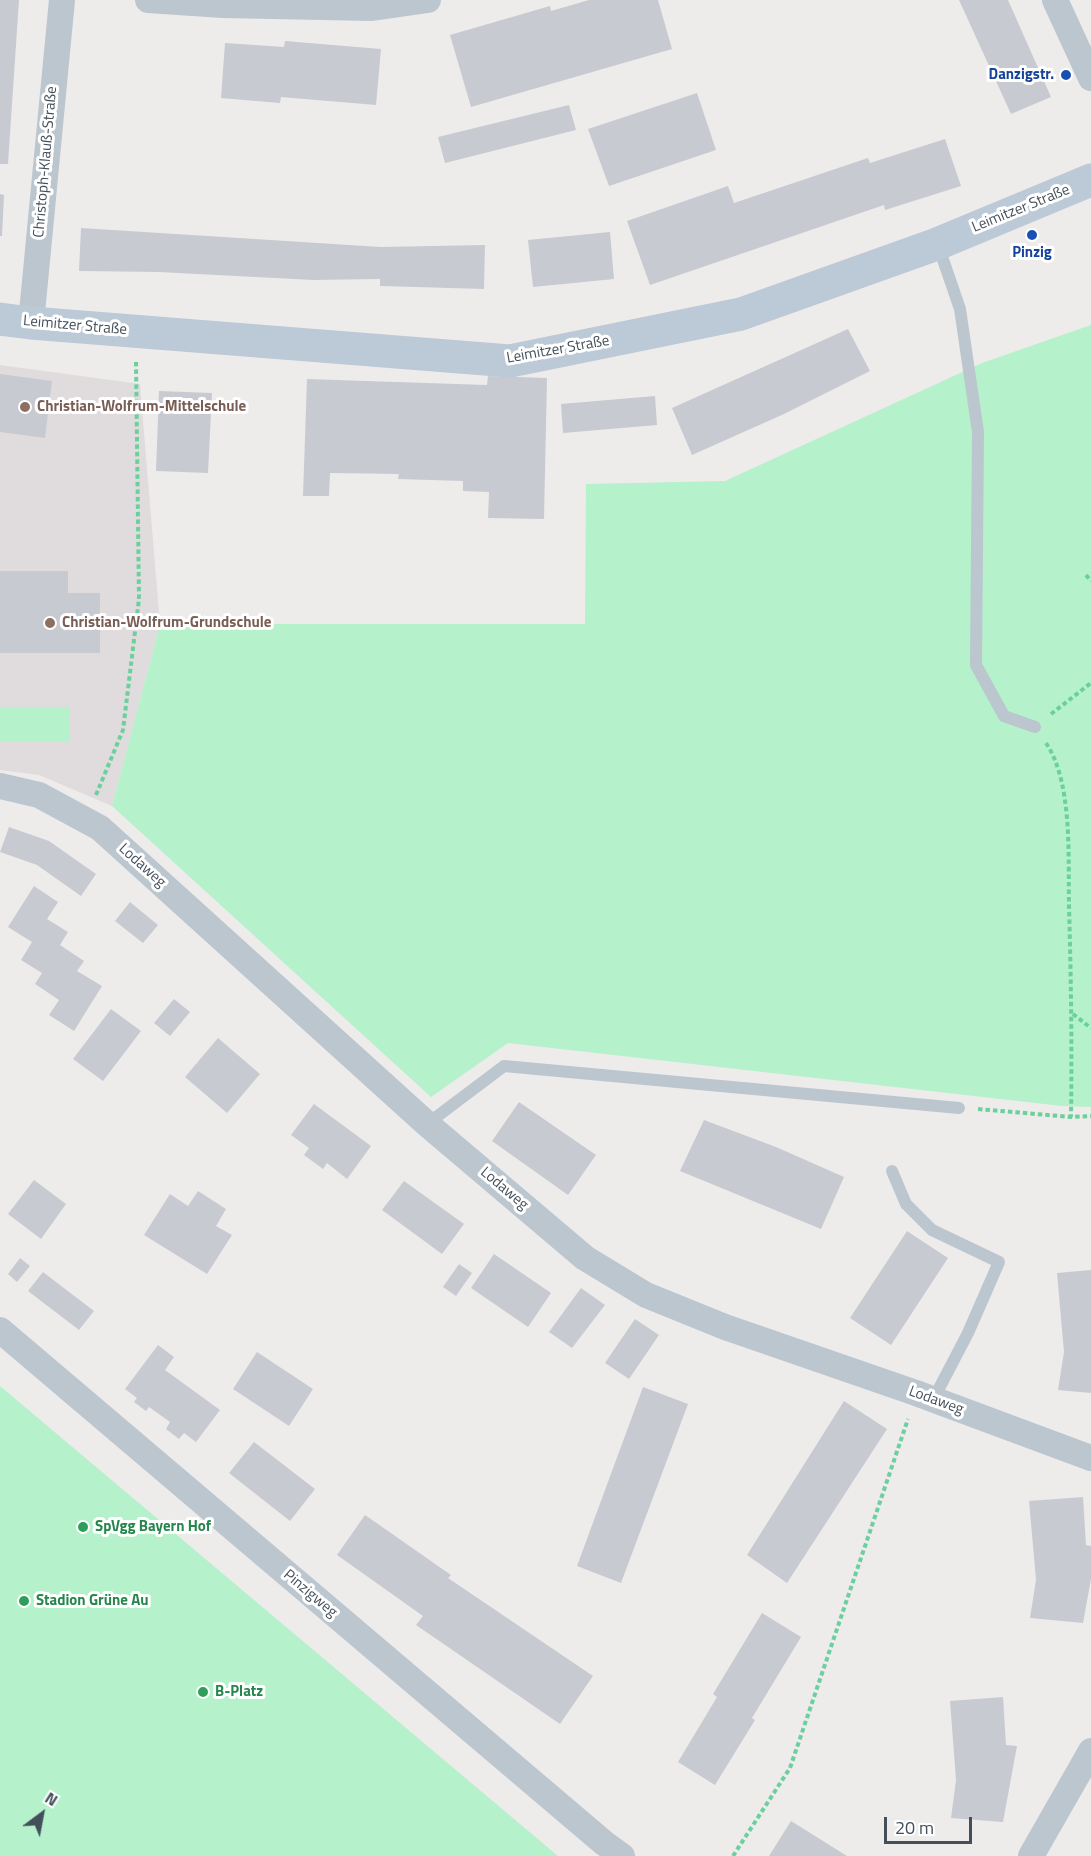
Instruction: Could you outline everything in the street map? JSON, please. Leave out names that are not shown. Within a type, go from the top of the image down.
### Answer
[{"type":"street","name":"Christoph-Klauß-Straße","points":[[16,321],[62,0]]},
{"type":"street","points":[[148,0],[223,5],[372,8],[428,0]]},
{"type":"street","points":[[1055,0],[1091,78]]},
{"type":"street","name":"Leimitzer Straße","points":[[16,321],[510,361],[741,314],[937,244],[1091,180]]},
{"type":"street","name":"Lodaweg","points":[[0,786],[39,795],[100,828],[427,1124],[585,1258],[646,1295],[725,1327],[1091,1458]]},
{"type":"street","name":"Pinzigweg","points":[[0,1330],[622,1856]]},
{"type":"street","points":[[1031,1856],[1091,1751]]},
{"type":"lane","points":[[937,244],[960,309],[978,432],[976,665],[1004,716],[1035,727]]},
{"type":"lane","points":[[427,1124],[504,1066],[959,1108]]},
{"type":"lane","points":[[892,1171],[906,1204],[932,1230],[999,1262],[968,1333],[924,1397]]},
{"type":"path","points":[[85,821],[123,730],[138,599],[135,331]]},
{"type":"path","points":[[1086,575],[1091,581]]},
{"type":"path","points":[[1071,1117],[1072,1014],[1066,805],[1054,755],[1035,727],[1091,683]]},
{"type":"path","points":[[1072,1014],[1091,1028]]},
{"type":"path","points":[[959,1108],[1071,1117],[1091,1116]]},
{"type":"path","points":[[733,1856],[790,1768],[924,1397]]},
{"type":"shaded area","points":[[0,365],[140,384],[160,624],[112,806],[39,775],[0,770]]},
{"type":"green space","points":[[1091,325],[1091,1107],[1062,1106],[508,1043],[431,1097],[112,806],[160,624],[585,624],[586,484],[725,481],[982,363]]},
{"type":"green space","points":[[0,707],[70,707],[70,742],[0,742]]},
{"type":"green space","name":"SpVgg Bayern Hof","points":[[0,1386],[558,1856],[0,1856]]},
{"type":"building","points":[[0,0],[19,0],[8,164],[0,164]]},
{"type":"building","points":[[589,0],[658,0],[672,49],[471,107],[450,35],[550,6],[551,11]]},
{"type":"building","points":[[959,0],[1008,0],[1051,97],[1011,114]]},
{"type":"building","points":[[285,41],[381,49],[376,105],[281,97],[280,103],[221,98],[225,43],[284,47]]},
{"type":"building","points":[[697,93],[716,150],[609,186],[588,129]]},
{"type":"building","points":[[569,105],[576,130],[445,163],[438,137]]},
{"type":"building","points":[[945,139],[961,186],[885,210],[884,205],[650,285],[627,221],[728,186],[734,203],[868,158],[870,163]]},
{"type":"building","points":[[0,194],[4,195],[2,236],[0,236]]},
{"type":"building","points":[[81,228],[381,247],[485,245],[484,289],[380,286],[380,279],[313,280],[159,272],[79,271]]},
{"type":"building","points":[[610,232],[614,279],[533,287],[528,240]]},
{"type":"building","points":[[848,329],[870,371],[784,414],[692,455],[672,408]]},
{"type":"building","name":"Christian-Wolfrum-Mittelschule","points":[[0,374],[52,381],[45,438],[0,432]]},
{"type":"building","points":[[488,376],[547,378],[544,519],[488,518],[489,492],[463,491],[463,481],[398,479],[399,474],[330,473],[329,496],[303,496],[307,379],[487,385]]},
{"type":"building","points":[[159,391],[212,393],[208,473],[156,471]]},
{"type":"building","points":[[655,396],[657,425],[563,433],[561,404]]},
{"type":"building","name":"Christian-Wolfrum-Grundschule","points":[[0,571],[68,571],[68,593],[100,593],[100,653],[0,653]]},
{"type":"building","points":[[9,827],[49,841],[96,874],[81,896],[37,865],[0,852]]},
{"type":"building","points":[[34,886],[58,902],[47,919],[68,932],[60,945],[84,961],[77,971],[102,986],[74,1031],[49,1015],[59,1000],[35,984],[42,973],[21,960],[32,942],[8,927]]},
{"type":"building","points":[[130,902],[158,925],[143,943],[115,921]]},
{"type":"building","points":[[174,999],[190,1012],[170,1036],[154,1023]]},
{"type":"building","points":[[111,1009],[141,1031],[103,1081],[73,1059]]},
{"type":"building","points":[[218,1038],[260,1074],[227,1113],[185,1077]]},
{"type":"building","points":[[519,1102],[596,1155],[568,1195],[492,1141]]},
{"type":"building","points":[[314,1104],[371,1146],[347,1179],[327,1163],[323,1169],[304,1155],[309,1148],[291,1135]]},
{"type":"building","points":[[704,1120],[776,1147],[844,1177],[821,1229],[680,1171]]},
{"type":"building","points":[[34,1180],[66,1204],[41,1239],[8,1214]]},
{"type":"building","points":[[404,1181],[464,1224],[442,1254],[382,1210]]},
{"type":"building","points":[[198,1191],[226,1209],[216,1226],[232,1235],[207,1274],[144,1235],[170,1194],[188,1206]]},
{"type":"building","points":[[907,1231],[948,1258],[891,1345],[850,1318]]},
{"type":"building","points":[[494,1254],[551,1293],[528,1327],[471,1288]]},
{"type":"building","points":[[20,1258],[30,1266],[17,1282],[8,1274]]},
{"type":"building","points":[[459,1264],[472,1273],[456,1296],[443,1287]]},
{"type":"building","points":[[1091,1270],[1091,1393],[1058,1390],[1064,1352],[1057,1273]]},
{"type":"building","points":[[43,1272],[94,1311],[79,1330],[28,1291]]},
{"type":"building","points":[[581,1288],[605,1305],[572,1348],[549,1332]]},
{"type":"building","points":[[635,1319],[659,1335],[629,1379],[605,1363]]},
{"type":"building","points":[[158,1345],[174,1357],[165,1370],[220,1410],[196,1442],[184,1433],[179,1439],[166,1429],[170,1422],[149,1407],[146,1411],[134,1402],[137,1398],[125,1389]]},
{"type":"building","points":[[257,1352],[313,1389],[289,1426],[233,1389]]},
{"type":"building","points":[[643,1387],[688,1404],[621,1583],[577,1566]]},
{"type":"building","points":[[844,1401],[887,1429],[787,1583],[747,1555]]},
{"type":"building","points":[[254,1442],[315,1489],[290,1521],[229,1473]]},
{"type":"building","points":[[1083,1497],[1086,1545],[1091,1546],[1091,1579],[1083,1623],[1030,1618],[1036,1580],[1029,1501]]},
{"type":"building","points":[[365,1515],[451,1575],[448,1578],[593,1676],[560,1724],[416,1625],[423,1616],[337,1555]]},
{"type":"building","points":[[762,1613],[801,1637],[752,1718],[755,1720],[715,1785],[678,1762],[717,1697],[713,1694]]},
{"type":"building","points":[[1003,1697],[1006,1745],[1017,1746],[1003,1822],[951,1818],[956,1780],[950,1701]]},
{"type":"building","points":[[791,1821],[847,1856],[769,1856]]},
{"type":"place","name":"Danzigstr.","points":[[1066,75]]},
{"type":"place","name":"Pinzig","points":[[1032,235]]},
{"type":"place","name":"Christian-Wolfrum-Mittelschule","points":[[25,407]]},
{"type":"place","name":"Christian-Wolfrum-Grundschule","points":[[50,623]]},
{"type":"place","name":"SpVgg Bayern Hof","points":[[83,1527]]},
{"type":"place","name":"Stadion Grüne Au","points":[[24,1601]]},
{"type":"place","name":"B-Platz","points":[[203,1692]]}]
